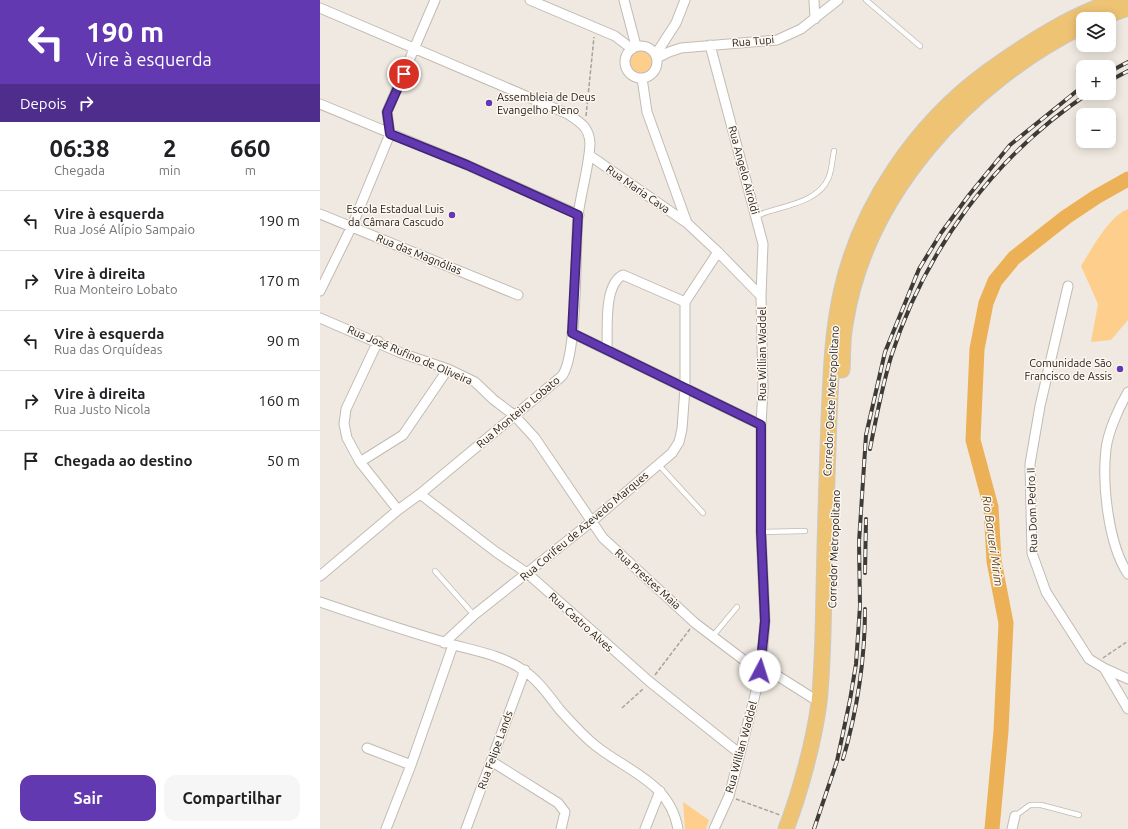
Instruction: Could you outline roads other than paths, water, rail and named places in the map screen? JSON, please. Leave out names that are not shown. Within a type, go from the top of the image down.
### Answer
[{"type":"main road","name":"Corredor Oeste Metropolitano","points":[[791,826],[815,728],[819,702],[823,647],[827,470],[833,337],[841,292],[857,242],[880,193],[911,146],[933,120],[957,96],[981,85],[1004,60],[1058,26],[1100,6],[1118,0]]},
{"type":"main road","points":[[1116,12],[1128,8]]},
{"type":"main road","name":"Corredor Metropolitano","points":[[791,826],[816,763],[828,699],[832,644],[837,460],[844,325],[854,286],[868,248],[886,208],[920,156],[968,104],[981,85],[1076,30]]},
{"type":"main road","points":[[816,763],[815,752],[821,717],[819,702]]},
{"type":"street","points":[[320,291],[352,226],[390,134],[387,112],[435,0]]},
{"type":"street","points":[[530,0],[616,36],[634,47],[649,47],[657,56]]},
{"type":"street","points":[[624,0],[634,47]]},
{"type":"street","points":[[634,47],[626,57],[626,67],[632,75],[642,78],[654,72],[657,68],[657,56],[676,23],[685,0]]},
{"type":"street","points":[[814,0],[815,19]]},
{"type":"street","name":"Rua Tupi","points":[[657,56],[681,48],[777,40],[801,29],[838,0]]},
{"type":"street","points":[[320,8],[415,48]]},
{"type":"street","name":"Rua Angelo Airoldi","points":[[710,45],[763,244],[761,296]]},
{"type":"street","name":"Rua Monteiro Lobato","points":[[320,576],[562,376],[566,371],[572,333],[578,215],[589,155],[589,134],[582,123],[568,114],[415,48]]},
{"type":"street","name":"Rua Willian Waddel","points":[[642,78],[647,112],[687,223],[761,296],[763,389],[761,425],[761,532],[765,621],[760,671],[729,796],[714,829]]},
{"type":"street","points":[[320,104],[467,165],[578,215]]},
{"type":"street","name":"Rua Maria Cava","points":[[589,155],[687,223]]},
{"type":"street","name":"Rua das Magnólias","points":[[320,214],[518,295]]},
{"type":"street","points":[[607,350],[609,300],[613,284],[618,278],[623,275],[685,302],[718,252]]},
{"type":"street","name":"Rua Dom Pedro II","points":[[1068,286],[1040,406],[1030,464],[1032,553],[1046,592],[1089,659],[1100,665],[1128,709]]},
{"type":"street","name":"Rua Corifeu de Azevedo Marques","points":[[386,829],[411,765],[448,644],[474,615],[591,522],[672,453],[679,442],[685,388],[685,302]]},
{"type":"street","name":"Rua José Rufino de Oliveira","points":[[320,318],[378,341],[402,353],[448,369],[475,382],[494,400],[514,415]]},
{"type":"street","points":[[572,333],[761,425]]},
{"type":"street","points":[[378,341],[344,416],[347,438],[360,462],[398,510]]},
{"type":"street","points":[[360,462],[403,435],[448,369]]},
{"type":"street","points":[[1128,392],[1118,410],[1106,448],[1105,475],[1113,537],[1124,568],[1128,574]]},
{"type":"street","name":"Rua Prestes Maia","points":[[514,415],[539,444],[601,536],[695,623],[712,636],[760,671],[770,671],[819,702]]},
{"type":"street","name":"Rua Castro Alves","points":[[420,494],[496,552],[527,573],[650,682],[739,753]]},
{"type":"street","points":[[320,602],[514,664],[525,670],[545,690],[574,725],[597,746],[660,791],[670,803],[676,816],[678,829]]},
{"type":"street","points":[[1100,665],[1128,679]]},
{"type":"street","name":"Rua Felipe Lands","points":[[466,829],[525,670]]},
{"type":"street","points":[[367,748],[411,765]]},
{"type":"street","points":[[491,761],[558,803],[565,812],[561,829]]},
{"type":"street","points":[[645,829],[660,791]]},
{"type":"street","points":[[1012,829],[1015,816]]},
{"type":"lane","points":[[866,0],[920,46]]},
{"type":"lane","points":[[756,216],[769,210],[805,200],[822,190],[829,178],[834,151]]},
{"type":"lane","points":[[658,464],[703,513]]},
{"type":"lane","points":[[761,532],[805,531]]},
{"type":"lane","points":[[435,571],[474,615]]},
{"type":"lane","points":[[712,636],[737,607]]},
{"type":"lane","points":[[1015,816],[1030,805],[1041,805],[1079,816]]},
{"type":"waterway","name":"Rio Barueri Mirim","points":[[992,829],[1001,731],[1006,623],[994,561],[991,507],[973,440],[977,349],[986,303],[995,281],[1014,258],[1066,217],[1096,197],[1128,179]]},
{"type":"railway","points":[[1116,68],[1128,62]]},
{"type":"railway","points":[[1116,77],[1128,71]]},
{"type":"railway","points":[[814,829],[837,761],[856,664],[860,606],[859,542],[866,435],[885,352],[919,269],[941,233],[969,195],[1010,145],[1076,92]]},
{"type":"railway","points":[[870,449],[882,391],[891,357],[905,317],[923,279],[944,243],[968,208],[994,176],[1023,145],[1079,100]]},
{"type":"railway","points":[[865,573],[866,519]]},
{"type":"railway","points":[[843,759],[856,704],[862,666],[865,609]]},
{"type":"place","name":"Assembleia de Deus Evangelho Pleno","points":[[489,103]]},
{"type":"place","name":"Escola Estadual Luis da Câmara Cascudo","points":[[452,215]]},
{"type":"place","name":"Comunidade São Francisco de Assis","points":[[1120,369]]}]
